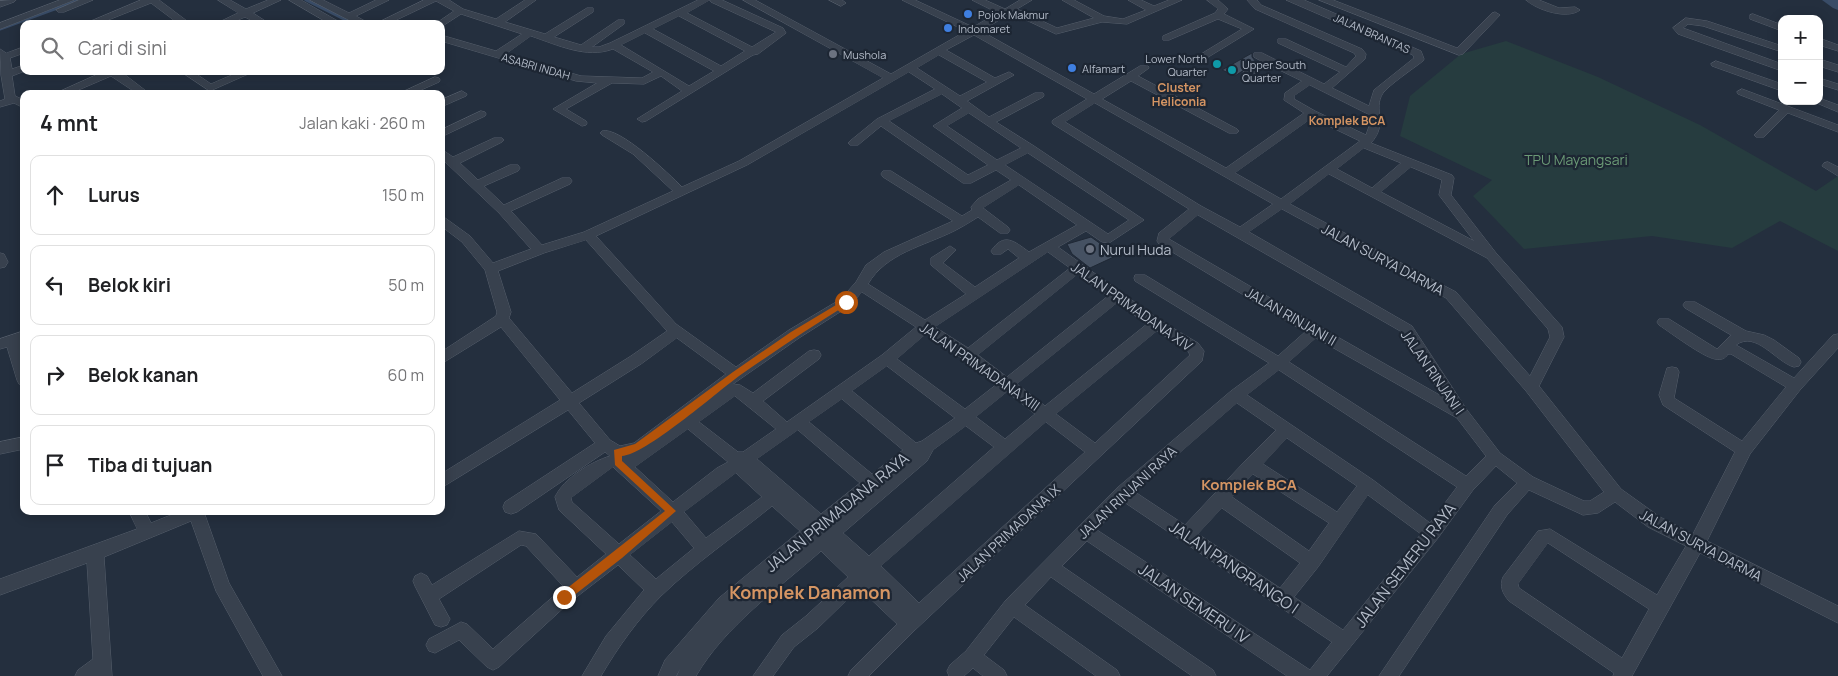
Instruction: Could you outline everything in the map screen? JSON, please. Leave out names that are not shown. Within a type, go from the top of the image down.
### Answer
[{"type":"street","points":[[0,4],[11,0]]},
{"type":"street","points":[[0,26],[70,0]]},
{"type":"street","points":[[35,20],[88,0]]},
{"type":"street","points":[[99,20],[149,0]]},
{"type":"street","points":[[153,0],[180,20]]},
{"type":"street","points":[[223,0],[259,20]]},
{"type":"street","points":[[248,14],[276,0]]},
{"type":"street","points":[[231,20],[285,0]]},
{"type":"street","points":[[294,0],[331,20]]},
{"type":"street","points":[[349,16],[384,0]]},
{"type":"street","points":[[389,20],[432,0]]},
{"type":"street","points":[[497,23],[531,0]]},
{"type":"street","points":[[448,1],[460,11],[497,23],[582,49],[600,50],[614,45],[705,0]]},
{"type":"street","points":[[642,119],[779,36],[780,30],[714,0]]},
{"type":"street","points":[[748,0],[891,78]]},
{"type":"street","name":"JALAN SURYA DARMA","points":[[907,0],[974,31],[1282,204],[1451,295],[1531,387],[1615,494],[1638,512],[1696,545],[1838,615]]},
{"type":"street","points":[[977,0],[1056,31],[1102,19]]},
{"type":"street","points":[[492,269],[540,250],[588,235],[742,163],[1027,0]]},
{"type":"street","points":[[1067,0],[1102,19],[1126,22],[1177,0]]},
{"type":"street","points":[[1133,0],[1152,10]]},
{"type":"street","points":[[1166,38],[1218,14],[1223,9],[1212,0]]},
{"type":"street","points":[[1252,0],[1258,8],[1358,51],[1361,57],[1324,89]]},
{"type":"street","name":"JALAN BRANTAS","points":[[1291,0],[1301,2],[1417,53],[1419,59],[1378,92],[1373,112],[1376,121],[1374,132],[1365,142]]},
{"type":"street","points":[[1324,0],[1459,52],[1495,15]]},
{"type":"street","points":[[1531,0],[1558,11],[1575,10]]},
{"type":"street","points":[[324,1],[358,20]]},
{"type":"street","points":[[546,38],[590,10]]},
{"type":"street","points":[[445,21],[460,11]]},
{"type":"street","points":[[678,12],[754,52]]},
{"type":"street","points":[[1205,56],[1249,29],[1218,14]]},
{"type":"street","points":[[106,17],[111,20]]},
{"type":"street","points":[[1753,18],[1778,27]]},
{"type":"street","points":[[1778,48],[1696,21],[1686,21],[1678,28],[1681,32],[1778,67]]},
{"type":"street","points":[[582,49],[621,22]]},
{"type":"street","points":[[0,33],[20,26]]},
{"type":"street","points":[[646,29],[722,72]]},
{"type":"street","points":[[497,55],[530,33]]},
{"type":"street","name":"ASABRI INDAH","points":[[445,39],[570,77],[644,81],[661,72]]},
{"type":"street","points":[[1282,41],[1347,71]]},
{"type":"street","points":[[1823,42],[1838,48]]},
{"type":"street","points":[[614,45],[661,72],[689,91]]},
{"type":"street","points":[[20,51],[2,56],[6,75],[3,102],[18,99],[20,101]]},
{"type":"street","points":[[940,51],[995,82]]},
{"type":"street","points":[[1258,55],[1373,112]]},
{"type":"street","points":[[1248,73],[1268,61]]},
{"type":"street","points":[[1823,63],[1838,69]]},
{"type":"street","points":[[1716,64],[1778,87]]},
{"type":"street","points":[[910,68],[943,89],[964,105],[988,122],[1138,220],[1107,240],[939,126],[964,105],[995,82],[1009,76]]},
{"type":"street","points":[[1096,98],[1144,68]]},
{"type":"street","points":[[6,75],[20,70]]},
{"type":"street","points":[[69,90],[106,75]]},
{"type":"street","points":[[117,75],[138,90]]},
{"type":"street","points":[[191,75],[210,88],[241,75]]},
{"type":"street","points":[[1130,76],[1232,131]]},
{"type":"street","points":[[412,90],[435,80]]},
{"type":"street","points":[[582,123],[558,109],[611,80]]},
{"type":"street","points":[[1309,81],[1288,97],[1292,102],[1365,142],[1409,163],[1448,178],[1445,195],[1492,256],[1555,327],[1557,337],[1531,387]]},
{"type":"street","points":[[1823,82],[1838,87]]},
{"type":"street","points":[[854,143],[881,121],[943,89]]},
{"type":"street","points":[[1742,92],[1838,129]]},
{"type":"street","points":[[445,102],[462,94]]},
{"type":"street","points":[[988,122],[1039,95]]},
{"type":"street","name":"JALAN RINJANI I","points":[[1096,98],[1057,122],[1197,209],[1406,329],[1462,414],[1495,457],[1527,482],[1583,508],[1592,508],[1615,494]]},
{"type":"street","points":[[1823,103],[1838,109]]},
{"type":"street","points":[[1760,135],[1786,109]]},
{"type":"street","points":[[1227,173],[1310,113]]},
{"type":"street","points":[[445,132],[481,114]]},
{"type":"street","points":[[881,121],[963,178],[972,179],[1030,148]]},
{"type":"street","points":[[606,133],[637,152],[681,192]]},
{"type":"street","points":[[453,162],[498,140]]},
{"type":"street","points":[[1240,232],[1282,204],[1365,142]]},
{"type":"street","points":[[445,155],[502,210],[540,250]]},
{"type":"street","points":[[1373,193],[1409,163]]},
{"type":"street","points":[[476,185],[514,168]]},
{"type":"street","points":[[1328,169],[1492,256]]},
{"type":"street","points":[[887,174],[962,221]]},
{"type":"street","points":[[978,211],[977,207],[982,202],[1019,180]]},
{"type":"street","points":[[502,210],[566,182]]},
{"type":"street","name":"JALAN RINJANI II","points":[[1197,209],[1164,236],[1162,238],[1163,241],[1315,331],[1462,414]]},
{"type":"street","points":[[656,590],[565,505],[563,497],[566,492],[612,461],[616,456],[639,447],[736,374],[794,334],[841,306],[861,285],[871,268],[888,255],[951,228],[978,211]]},
{"type":"street","points":[[978,211],[1004,230]]},
{"type":"street","points":[[445,222],[466,239],[492,269],[504,312],[502,319],[445,356]]},
{"type":"street","points":[[435,645],[460,630],[493,661],[576,588],[671,511],[738,461],[886,359],[924,328],[1028,258],[1085,226]]},
{"type":"street","points":[[588,235],[677,331],[736,374]]},
{"type":"street","points":[[998,250],[1008,243],[1028,258]]},
{"type":"street","name":"JALAN PRIMADANA XIV","points":[[1048,246],[1156,324],[1197,351],[1197,357],[1096,452]]},
{"type":"street","points":[[950,250],[936,261],[936,265],[975,294]]},
{"type":"street","points":[[0,257],[0,264]]},
{"type":"street","points":[[968,355],[1078,268]]},
{"type":"street","points":[[1140,278],[1279,363],[1468,485]]},
{"type":"street","name":"JALAN PRIMADANA XIII","points":[[861,285],[968,355],[1096,452]]},
{"type":"street","points":[[841,390],[921,451],[1117,296]]},
{"type":"street","points":[[1690,305],[1742,335],[1754,336],[1762,340],[1794,362]]},
{"type":"street","points":[[502,319],[616,456],[671,511],[705,549]]},
{"type":"street","points":[[1664,322],[1715,354],[1721,354],[1731,340],[1742,335]]},
{"type":"street","points":[[762,676],[788,641],[812,622],[865,571],[1006,447],[1156,324]]},
{"type":"street","points":[[445,480],[571,402],[677,331]]},
{"type":"street","name":"JALAN RINJANI RAYA","points":[[956,671],[972,657],[1012,606],[1122,493],[1236,395],[1279,363],[1315,331]]},
{"type":"street","points":[[1660,606],[1550,536],[1544,536],[1509,582],[1511,591],[1515,596],[1624,673],[1696,545],[1744,450],[1795,386],[1838,339]]},
{"type":"street","points":[[12,340],[20,367]]},
{"type":"street","points":[[1726,348],[1735,350],[1795,386]]},
{"type":"street","points":[[752,401],[814,355]]},
{"type":"street","points":[[886,359],[1006,447]]},
{"type":"street","points":[[1672,372],[1666,395],[1668,401],[1744,450]]},
{"type":"street","points":[[511,507],[689,422],[735,389],[792,425],[872,484]]},
{"type":"street","points":[[1236,395],[1367,484],[1432,533]]},
{"type":"street","points":[[689,422],[777,493],[865,571],[914,619]]},
{"type":"street","points":[[1186,536],[1222,499],[1251,464],[1286,430]]},
{"type":"street","points":[[0,448],[20,444]]},
{"type":"street","name":"JALAN PRIMADANA RAYA","points":[[686,676],[692,664],[731,619],[821,532],[872,484],[921,451]]},
{"type":"street","name":"JALAN PRIMADANA RAYA","points":[[667,676],[671,666],[726,604],[821,532],[921,451]]},
{"type":"street","name":"JALAN PRIMADANA IX","points":[[857,676],[914,619],[1096,452]]},
{"type":"street","name":"JALAN SEMERU RAYA","points":[[1316,676],[1432,533],[1468,485],[1495,457]]},
{"type":"street","points":[[1251,464],[1338,521]]},
{"type":"street","points":[[1388,676],[1501,510],[1527,482]]},
{"type":"street","points":[[1282,600],[1312,562],[1338,521],[1367,484]]},
{"type":"street","points":[[591,676],[604,653],[630,617],[656,590],[777,493]]},
{"type":"street","name":"JALAN PANGRANGO I","points":[[1122,493],[1345,641]]},
{"type":"street","points":[[1222,499],[1312,562]]},
{"type":"street","points":[[139,515],[147,532]]},
{"type":"street","points":[[0,587],[95,553],[190,515]]},
{"type":"street","points":[[199,515],[222,586],[273,676]]},
{"type":"street","name":"JALAN SEMERU IV","points":[[1086,530],[1303,676]]},
{"type":"street","points":[[441,619],[425,588],[519,538],[530,539],[576,588]]},
{"type":"street","points":[[84,676],[102,670],[95,553]]},
{"type":"street","points":[[1050,568],[1207,676]]},
{"type":"street","points":[[1012,606],[1111,676]]},
{"type":"street","points":[[972,657],[998,676]]},
{"type":"green space","name":"TPU Mayangsari","points":[[1506,41],[1598,77],[1700,125],[1816,191],[1838,176],[1838,251],[1780,221],[1732,248],[1652,236],[1524,249],[1473,196],[1492,180],[1400,136],[1410,96],[1461,54]]},
{"type":"building","points":[[1252,53],[1252,57],[1256,62],[1235,76],[1222,70]]},
{"type":"building","name":"Nurul Huda","points":[[1091,237],[1101,244],[1106,244],[1118,255],[1090,268],[1072,254],[1067,244]]},
{"type":"waterway","points":[[25,20],[79,0]]},
{"type":"waterway","points":[[306,0],[346,20]]},
{"type":"waterway","points":[[1830,0],[1838,5]]},
{"type":"waterway","points":[[0,29],[20,22]]},
{"type":"place","name":"Pojok Makmur","points":[[968,14]]},
{"type":"place","name":"Indomaret","points":[[948,28]]},
{"type":"place","name":"Mushola","points":[[833,54]]},
{"type":"place","name":"Lower North Quarter","points":[[1217,64]]},
{"type":"place","name":"Alfamart","points":[[1072,68]]},
{"type":"place","name":"Upper South Quarter","points":[[1232,70]]},
{"type":"place","name":"Nurul Huda","points":[[1090,249]]},
{"type":"district","name":"Cluster Heliconia","points":[[1179,94]]},
{"type":"district","name":"Komplek BCA","points":[[1347,120]]},
{"type":"district","name":"Komplek BCA","points":[[1249,484]]},
{"type":"district","name":"Komplek Danamon","points":[[810,592]]},
{"type":"route","points":[[564,597],[619,555],[671,511],[618,462],[618,452],[627,452],[639,447],[736,374],[794,334],[846,302]]}]
